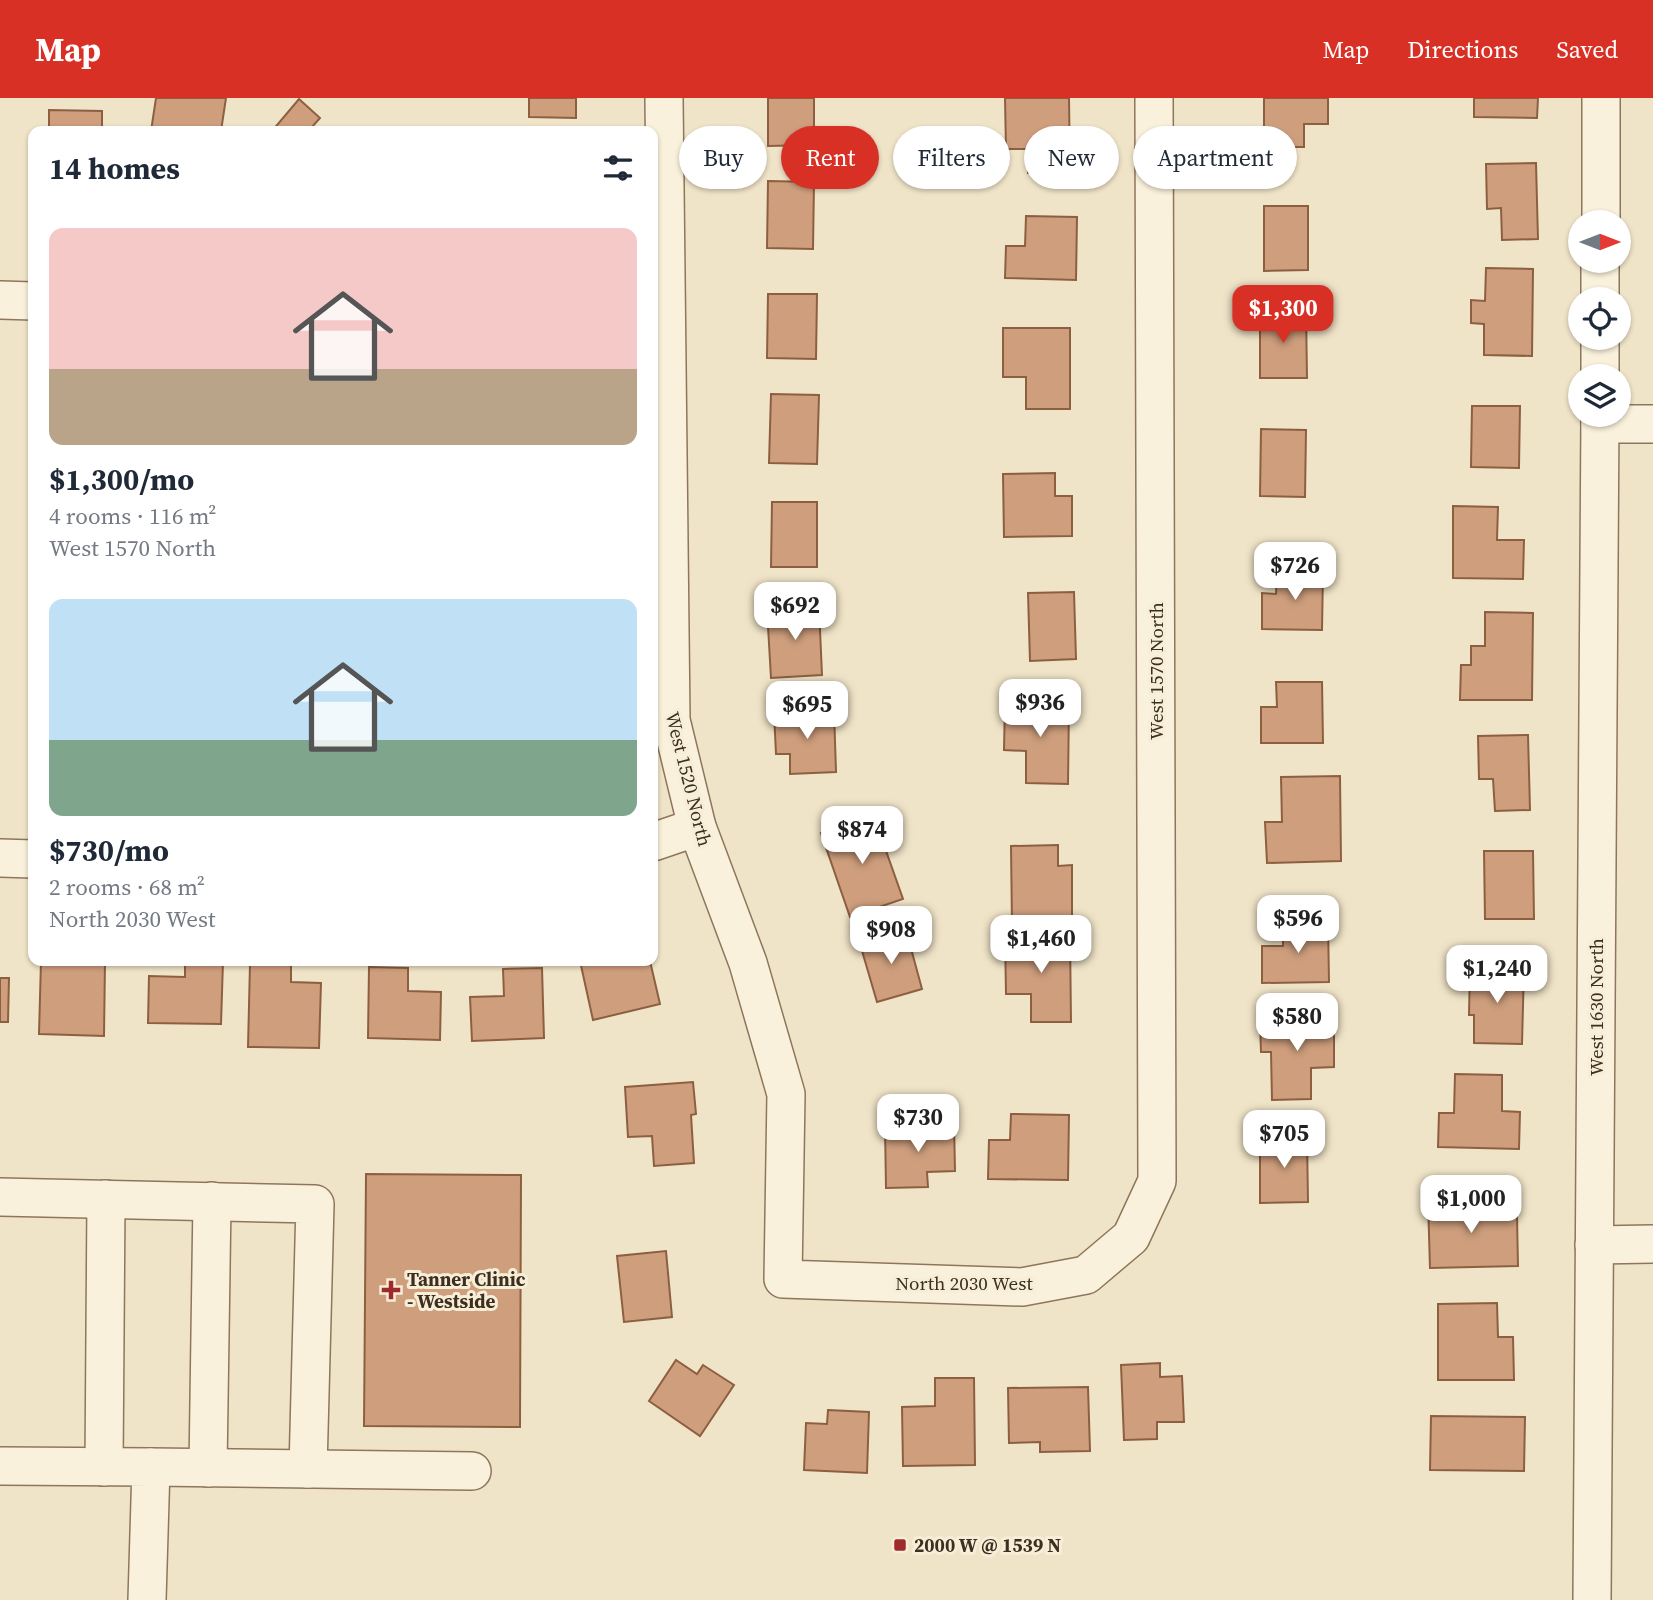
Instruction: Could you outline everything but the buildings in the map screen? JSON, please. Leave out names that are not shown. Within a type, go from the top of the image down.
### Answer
[{"type":"street","name":"West 1520 North","points":[[664,98],[671,720],[697,827],[748,963],[786,1094],[783,1279]]},
{"type":"street","name":"West 1570 North","points":[[1131,1237],[1157,1181],[1154,98]]},
{"type":"street","points":[[1601,98],[1601,210]]},
{"type":"street","points":[[0,300],[28,301]]},
{"type":"street","points":[[1631,422],[1653,424]]},
{"type":"street","name":"West 1630 North","points":[[1592,1600],[1600,427]]},
{"type":"street","points":[[658,840],[697,827]]},
{"type":"street","points":[[0,858],[28,859]]},
{"type":"street","points":[[0,1197],[315,1204],[309,1469]]},
{"type":"street","points":[[104,1467],[106,1199]]},
{"type":"street","points":[[208,1468],[212,1202]]},
{"type":"street","name":"North 2030 West","points":[[783,1279],[1022,1287],[1086,1275],[1131,1237]]},
{"type":"street","points":[[1594,1245],[1653,1244]]},
{"type":"street","points":[[0,1466],[472,1471]]},
{"type":"street","points":[[147,1600],[151,1467]]},
{"type":"place","name":"Tanner Clinic - Westside","points":[[391,1290]]},
{"type":"place","name":"2000 W @ 1539 N","points":[[900,1545]]}]
